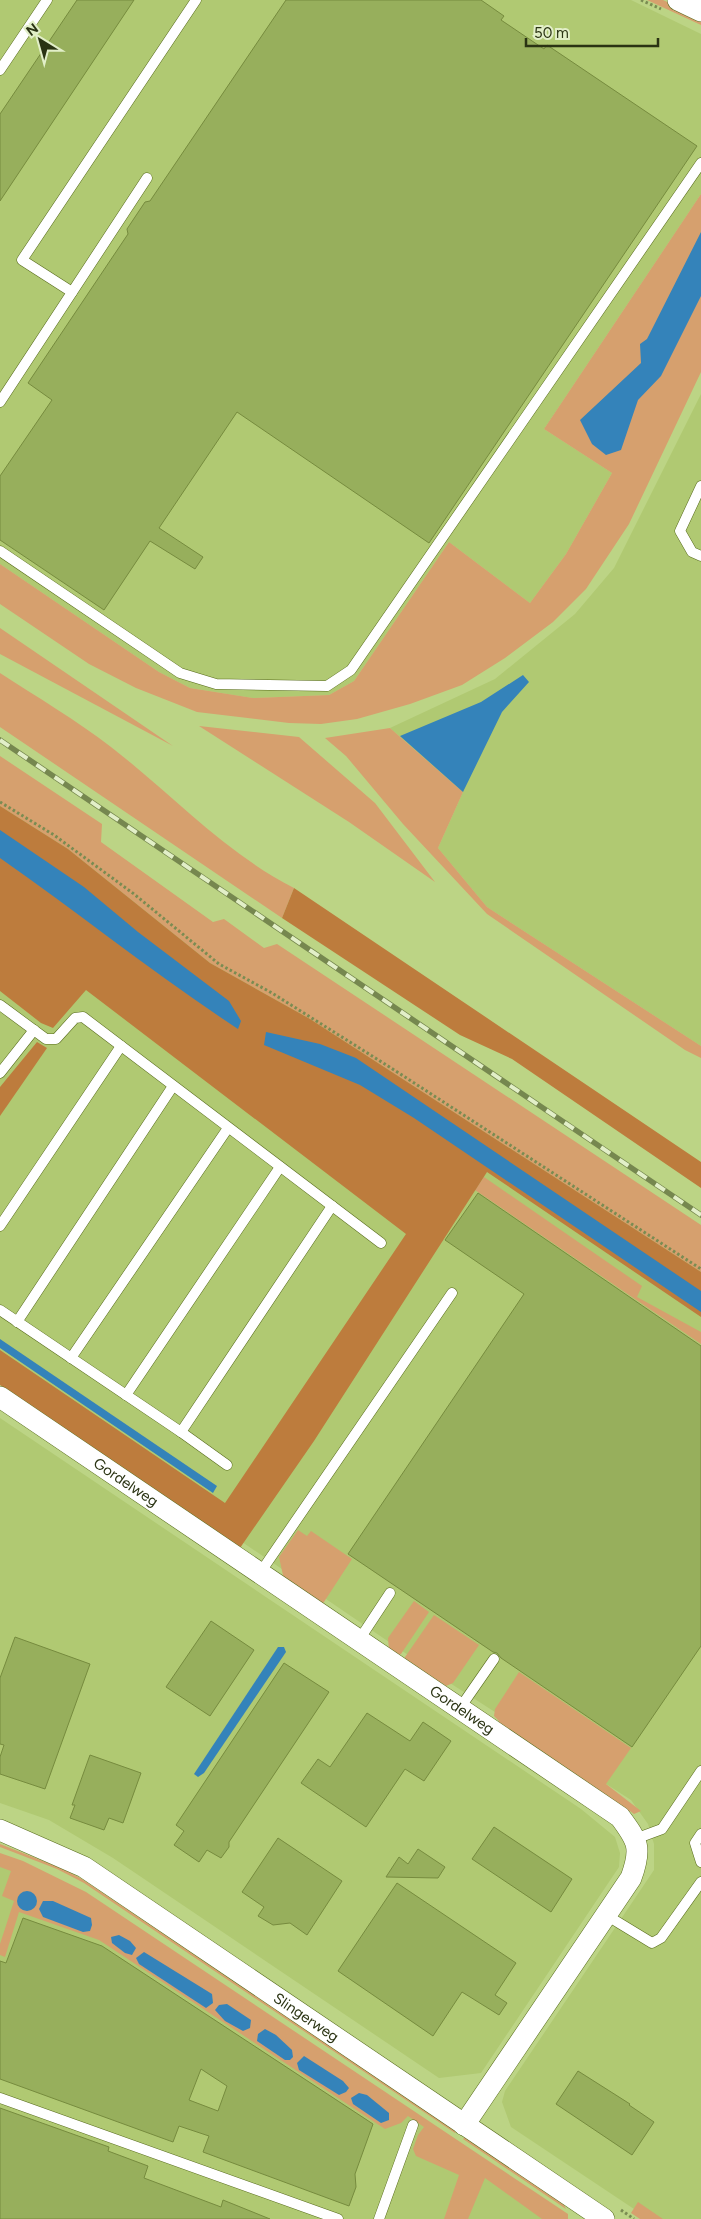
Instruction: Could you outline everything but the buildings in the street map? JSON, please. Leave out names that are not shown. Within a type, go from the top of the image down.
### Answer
[{"type":"street","points":[[678,0],[701,11]]},
{"type":"street","name":"Gordelweg","points":[[0,1397],[620,1817],[635,1839]]},
{"type":"street","name":"Slingerweg","points":[[0,1830],[84,1867],[464,2125],[582,2213],[604,2219]]},
{"type":"street","points":[[464,2125],[631,1878],[638,1859],[635,1839]]},
{"type":"lane","points":[[1,66],[47,0]]},
{"type":"lane","points":[[72,292],[22,260],[196,0]]},
{"type":"lane","points":[[0,551],[180,672],[216,684],[327,686],[351,670],[701,163]]},
{"type":"lane","points":[[0,402],[147,178]]},
{"type":"lane","points":[[701,486],[680,532],[692,552],[701,556]]},
{"type":"lane","points":[[0,1005],[46,1039],[56,1039],[75,1018],[82,1017],[381,1244]]},
{"type":"lane","points":[[0,1073],[34,1030]]},
{"type":"lane","points":[[0,1226],[121,1046]]},
{"type":"lane","points":[[17,1322],[174,1086]]},
{"type":"lane","points":[[71,1358],[228,1128]]},
{"type":"lane","points":[[126,1395],[280,1167]]},
{"type":"lane","points":[[181,1432],[332,1206]]},
{"type":"lane","points":[[260,1573],[452,1293]]},
{"type":"lane","points":[[0,1310],[227,1465]]},
{"type":"lane","points":[[359,1640],[390,1592]]},
{"type":"lane","points":[[460,1708],[494,1659]]},
{"type":"lane","points":[[635,1839],[662,1829],[701,1771]]},
{"type":"lane","points":[[701,1834],[695,1842],[701,1862]]},
{"type":"lane","points":[[606,1914],[652,1943],[661,1938],[701,1882]]},
{"type":"lane","points":[[0,2098],[338,2219]]},
{"type":"lane","points":[[379,2219],[413,2125]]},
{"type":"path","points":[[0,802],[54,835],[134,894],[219,964],[272,992],[701,1269]]},
{"type":"shaded area","points":[[0,0],[631,0],[701,34],[701,194],[544,429],[612,473],[566,554],[530,603],[449,542],[354,681],[329,695],[253,698],[190,688],[159,672],[0,564]]},
{"type":"shaded area","points":[[647,0],[663,0],[701,18],[701,25]]},
{"type":"shaded area","points":[[701,194],[701,372],[629,524],[586,589],[553,622],[505,658],[462,685],[410,704],[357,719],[321,724],[289,723],[197,712],[136,688],[89,664],[0,604],[0,564],[159,672],[190,688],[253,698],[329,695],[354,681],[449,542],[530,603],[566,554],[612,473],[544,429]]},
{"type":"shaded area","points":[[701,394],[701,1046],[487,907],[438,848],[463,792],[390,728],[495,679],[575,614],[614,568]]},
{"type":"shaded area","points":[[0,628],[173,746],[0,654]]},
{"type":"shaded area","points":[[0,673],[98,737],[245,858],[294,888],[282,918],[0,727]]},
{"type":"shaded area","points":[[199,726],[299,737],[375,803],[435,882],[349,822]]},
{"type":"shaded area","points":[[390,728],[463,792],[438,848],[487,907],[701,1046],[701,1058],[685,1050],[487,914],[403,824],[346,756],[325,738]]},
{"type":"shaded area","points":[[0,756],[102,824],[101,842],[213,922],[224,919],[264,948],[277,944],[701,1225],[701,1272],[310,1019],[210,963],[68,849],[0,806]]},
{"type":"shaded area","points":[[0,794],[701,1246],[701,2219],[649,2219],[511,2127],[502,2102],[505,2091],[654,1870],[654,1844],[648,1824],[631,1800],[436,1674],[0,1377]]},
{"type":"shaded area","points":[[0,806],[68,849],[210,963],[310,1019],[701,1272],[701,1317],[487,1172],[314,1441],[240,1548],[0,1385],[0,1350],[225,1503],[406,1234],[86,990],[53,1028],[41,1023],[0,991]]},
{"type":"shaded area","points":[[294,888],[701,1162],[701,1188],[512,1059],[460,1035],[282,918]]},
{"type":"shaded area","points":[[37,1042],[47,1048],[0,1116],[0,1087]]},
{"type":"shaded area","points":[[484,1177],[642,1286],[637,1297],[701,1332],[701,1344],[475,1190]]},
{"type":"shaded area","points":[[0,1418],[581,1809],[615,1837],[620,1853],[619,1867],[481,2073],[439,2078],[113,1858],[49,1820],[0,1803]]},
{"type":"shaded area","points":[[298,1530],[307,1536],[311,1531],[352,1559],[322,1605],[284,1580],[279,1557]]},
{"type":"shaded area","points":[[414,1601],[429,1612],[401,1654],[397,1655],[389,1650],[388,1638]]},
{"type":"shaded area","points":[[434,1615],[479,1645],[453,1683],[446,1686],[442,1683],[440,1686],[403,1660]]},
{"type":"shaded area","points":[[519,1672],[631,1748],[606,1784],[641,1811],[634,1814],[630,1811],[627,1812],[498,1724],[499,1721],[494,1716],[495,1709]]},
{"type":"shaded area","points":[[0,1844],[61,1868],[82,1879],[456,2131],[455,2133],[84,1883],[57,1869],[0,1847]]},
{"type":"shaded area","points":[[0,1853],[23,1861],[86,1892],[568,2214],[568,2219],[542,2219],[485,2178],[468,2219],[444,2219],[459,2175],[416,2156],[413,2149],[418,2135],[424,2127],[408,2116],[401,2123],[385,2129],[99,1940],[19,1912],[5,1957],[0,1955],[0,1944],[14,1901],[2,1896],[11,1871],[0,1867]]},
{"type":"shaded area","points":[[0,1862],[275,2024],[559,2219],[0,2219]]},
{"type":"shaded area","points":[[465,2137],[563,2203],[566,2209],[463,2139]]},
{"type":"shaded area","points":[[638,2202],[663,2219],[640,2219],[631,2213]]},
{"type":"water","points":[[701,232],[701,296],[661,376],[638,400],[621,450],[606,455],[592,444],[580,420],[641,363],[640,344],[647,339]]},
{"type":"water","points":[[523,675],[529,682],[502,712],[463,792],[400,736],[481,702]]},
{"type":"water","points":[[0,830],[84,887],[138,932],[229,1001],[241,1021],[238,1029],[0,858]]},
{"type":"water","points":[[266,1032],[320,1044],[356,1058],[701,1291],[701,1312],[414,1118],[360,1085],[264,1045]]},
{"type":"water","points":[[0,1339],[217,1486],[213,1493],[0,1348]]},
{"type":"water","points":[[278,1647],[284,1647],[286,1652],[204,1773],[198,1777],[194,1774]]},
{"type":"water","points":[[23,1891],[31,1891],[37,1897],[37,1905],[31,1911],[23,1911],[17,1905],[17,1897]]},
{"type":"water","points":[[43,1901],[53,1901],[91,1918],[92,1925],[90,1931],[83,1932],[43,1917],[39,1909]]},
{"type":"water","points":[[119,1935],[130,1941],[136,1948],[132,1955],[125,1953],[112,1943],[111,1937]]},
{"type":"water","points":[[144,1952],[212,1994],[213,2003],[206,2008],[139,1964],[136,1958]]},
{"type":"water","points":[[227,2004],[251,2020],[250,2028],[243,2031],[225,2021],[215,2010],[219,2005]]},
{"type":"water","points":[[265,2029],[276,2035],[292,2050],[293,2057],[290,2060],[285,2060],[257,2041],[258,2034]]},
{"type":"water","points":[[304,2056],[343,2081],[349,2088],[346,2092],[339,2095],[299,2070],[297,2063]]},
{"type":"water","points":[[359,2093],[367,2095],[389,2113],[389,2120],[381,2123],[353,2104],[351,2098]]},
{"type":"railway","points":[[0,740],[701,1215]]}]
